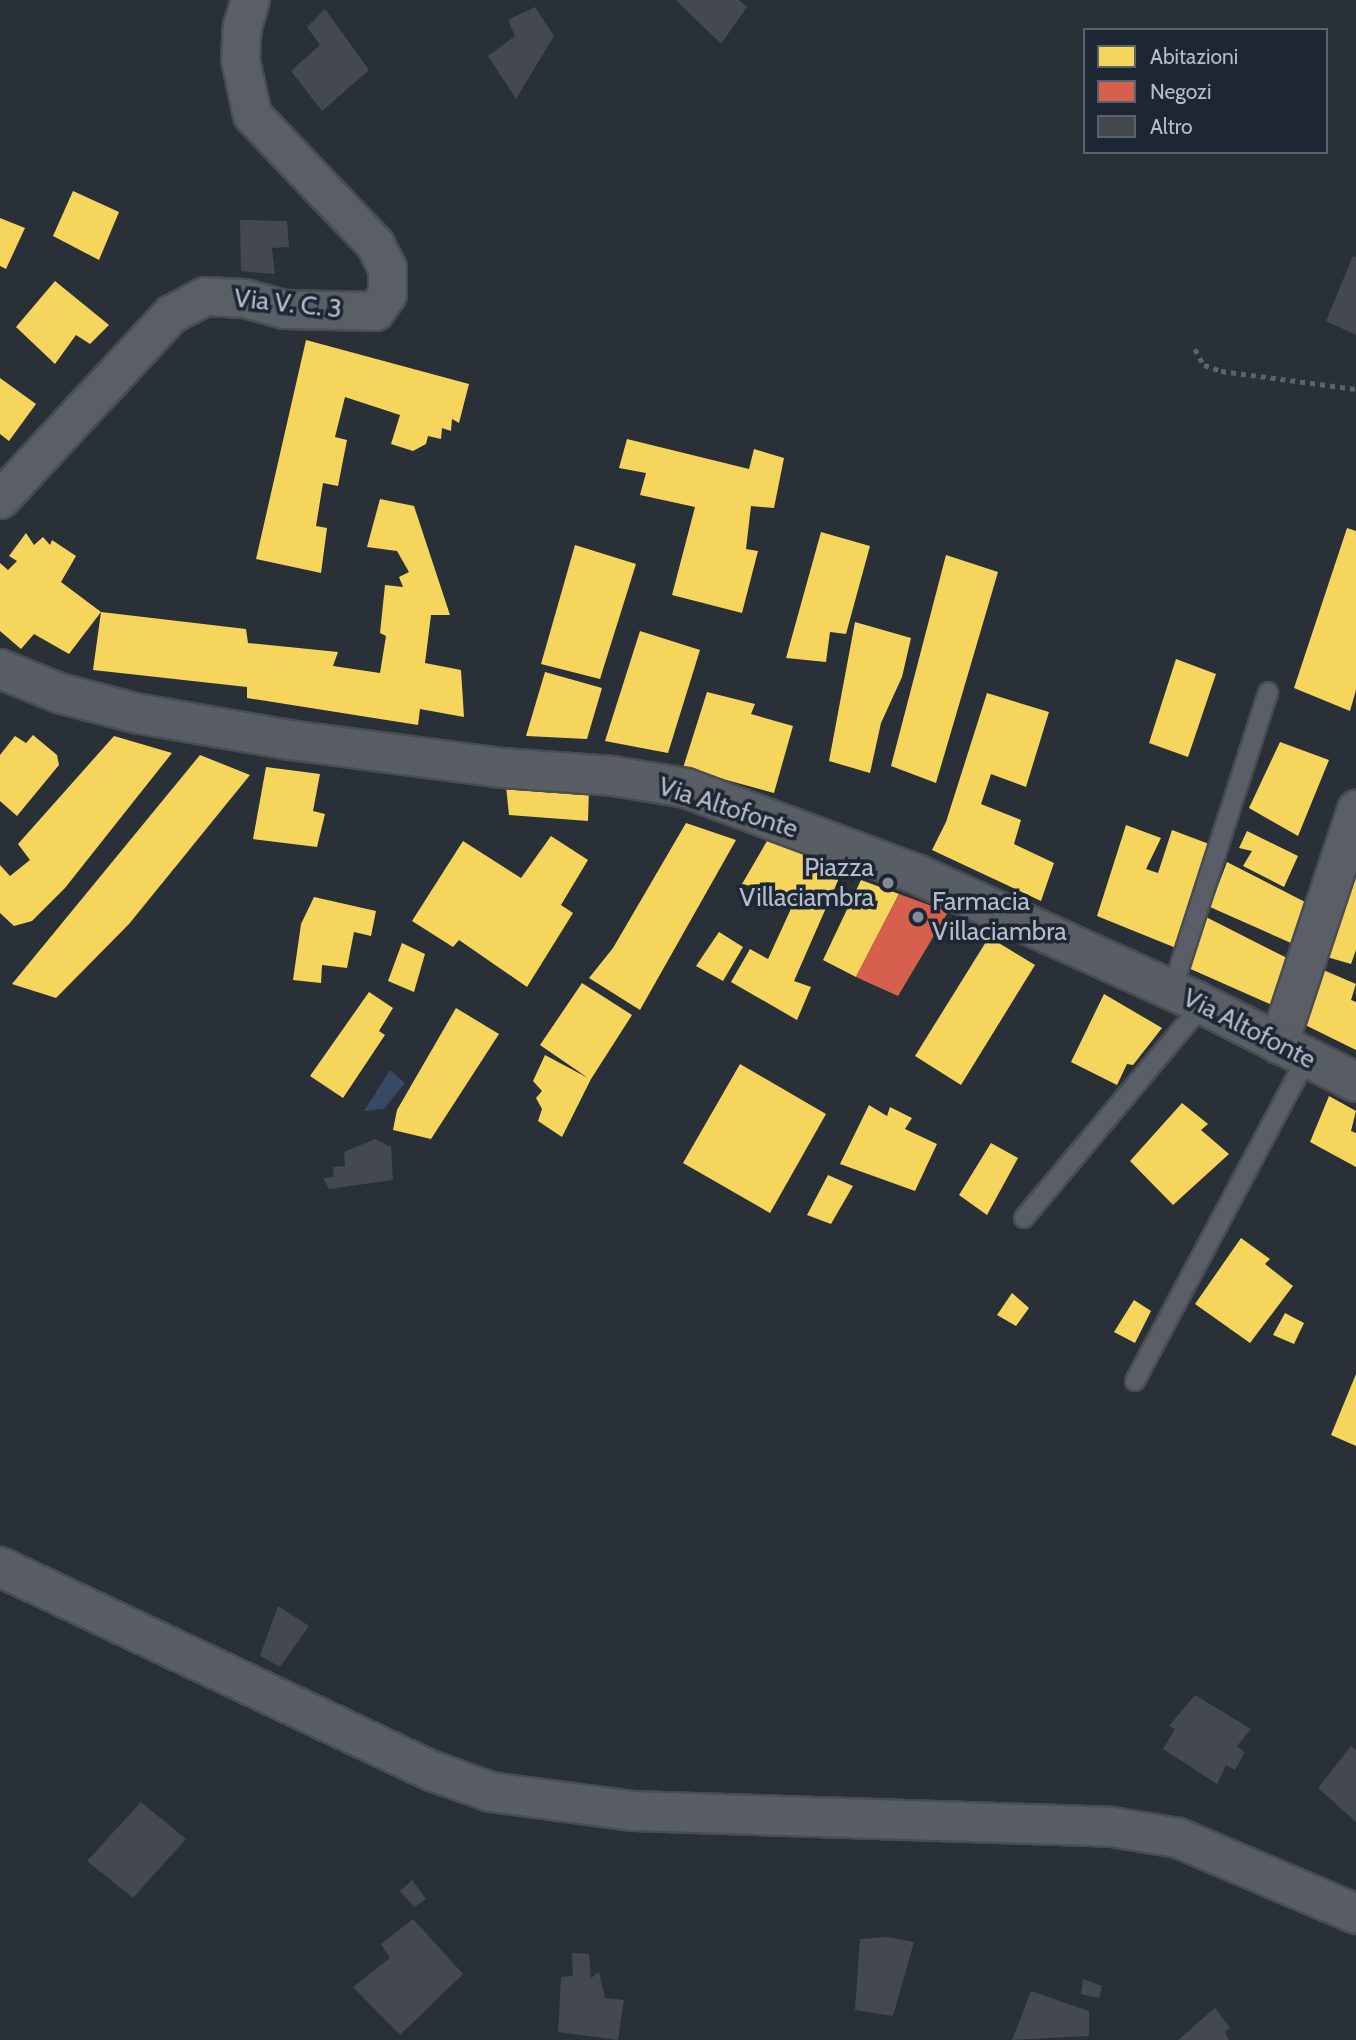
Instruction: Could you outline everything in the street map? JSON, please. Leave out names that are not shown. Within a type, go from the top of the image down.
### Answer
[{"type":"street","name":"Via V. C. 3","points":[[0,499],[171,314],[205,296],[244,298],[284,309],[375,311],[387,294],[387,268],[375,244],[252,115],[240,59],[242,26],[250,0]]},
{"type":"street","name":"Via Altofonte","points":[[0,669],[59,693],[135,713],[290,740],[503,768],[612,776],[686,788],[916,874],[1187,997],[1356,1082]]},
{"type":"street","points":[[1292,1051],[1356,809]]},
{"type":"street","points":[[0,1567],[432,1771],[491,1792],[634,1811],[1112,1827],[1178,1838],[1356,1914]]},
{"type":"lane","points":[[1024,1218],[1187,997],[1268,692]]},
{"type":"lane","points":[[1135,1381],[1292,1051]]},
{"type":"path","points":[[1195,349],[1204,365],[1221,371],[1356,389]]},
{"type":"water","points":[[390,1070],[405,1083],[384,1109],[364,1111]]},
{"type":"building: Abitazioni","points":[[73,191],[119,212],[99,260],[53,236]]},
{"type":"building: Abitazioni","points":[[0,218],[25,228],[6,269],[0,266]]},
{"type":"building: Abitazioni","points":[[55,281],[109,325],[90,344],[76,335],[55,364],[16,327]]},
{"type":"building: Abitazioni","points":[[306,340],[469,384],[459,423],[452,419],[451,431],[442,428],[441,439],[428,436],[426,444],[413,451],[391,444],[400,415],[345,397],[335,437],[347,440],[338,486],[323,483],[316,526],[327,528],[321,573],[256,559]]},
{"type":"building: Abitazioni","points":[[0,378],[36,404],[9,441],[0,434]]},
{"type":"building: Abitazioni","points":[[627,439],[749,469],[754,449],[784,458],[774,508],[751,506],[746,549],[758,551],[742,613],[672,595],[695,507],[640,495],[646,473],[619,468]]},
{"type":"building: Abitazioni","points":[[380,499],[414,506],[450,615],[431,615],[425,663],[461,670],[464,717],[420,709],[418,725],[247,698],[247,687],[93,670],[101,612],[246,629],[248,643],[338,652],[333,666],[380,673],[386,636],[380,633],[385,585],[403,587],[399,577],[409,572],[397,551],[367,547]]},
{"type":"building: Abitazioni","points":[[1347,528],[1356,531],[1356,690],[1350,711],[1294,688]]},
{"type":"building: Abitazioni","points":[[821,532],[870,546],[846,634],[830,632],[826,662],[786,658]]},
{"type":"building: Abitazioni","points":[[26,533],[34,545],[43,537],[50,545],[52,540],[76,556],[61,582],[101,612],[69,654],[34,634],[21,649],[0,631],[0,563],[8,570],[17,561],[9,556]]},
{"type":"building: Abitazioni","points":[[575,545],[636,564],[600,679],[541,664]]},
{"type":"building: Abitazioni","points":[[946,555],[998,572],[936,783],[891,766]]},
{"type":"building: Abitazioni","points":[[855,622],[911,638],[902,677],[881,723],[870,773],[829,761]]},
{"type":"building: Abitazioni","points":[[640,631],[700,650],[668,753],[605,741]]},
{"type":"building: Abitazioni","points":[[1176,659],[1216,674],[1188,757],[1149,743]]},
{"type":"building: Abitazioni","points":[[545,672],[602,688],[587,739],[526,736]]},
{"type":"building: Abitazioni","points":[[707,692],[755,704],[751,714],[793,726],[774,793],[683,768]]},
{"type":"building: Abitazioni","points":[[987,693],[1049,712],[1026,787],[991,774],[981,804],[1021,820],[1014,844],[1054,863],[1041,901],[932,850],[946,822]]},
{"type":"building: Abitazioni","points":[[33,735],[57,755],[59,765],[17,816],[0,801],[0,755],[15,736],[26,743]]},
{"type":"building: Abitazioni","points":[[114,736],[172,753],[65,888],[32,921],[14,926],[0,913],[0,865],[10,876],[30,860],[18,844]]},
{"type":"building: Abitazioni","points":[[1280,742],[1329,760],[1298,836],[1249,808]]},
{"type":"building: Abitazioni","points":[[200,755],[250,775],[129,924],[56,998],[12,984]]},
{"type":"building: Abitazioni","points":[[266,767],[320,774],[313,811],[325,814],[317,847],[253,839]]},
{"type":"building: Abitazioni","points":[[506,786],[589,788],[588,821],[509,815]]},
{"type":"building: Abitazioni","points":[[686,823],[736,840],[640,1010],[589,978],[613,948]]},
{"type":"building: Abitazioni","points":[[1126,825],[1161,838],[1146,869],[1158,873],[1172,830],[1209,844],[1176,948],[1097,916]]},
{"type":"building: Abitazioni","points":[[1247,831],[1298,856],[1284,887],[1243,866],[1252,851],[1239,848]]},
{"type":"building: Abitazioni","points":[[551,836],[588,860],[561,905],[573,913],[527,987],[459,940],[453,947],[412,921],[463,841],[521,878]]},
{"type":"building: Abitazioni","points":[[767,841],[843,869],[794,981],[811,987],[797,1020],[731,982],[750,949],[768,959],[795,900],[779,892],[742,884]]},
{"type":"building: Abitazioni","points":[[1227,862],[1305,902],[1291,943],[1210,907]]},
{"type":"building: Abitazioni","points":[[1356,863],[1356,950],[1351,964],[1327,957]]},
{"type":"building: Abitazioni","points":[[861,880],[899,894],[856,977],[823,960]]},
{"type":"building: Abitazioni","points":[[314,897],[376,911],[371,936],[354,932],[347,968],[322,965],[321,983],[293,980],[301,924]]},
{"type":"building: Abitazioni","points":[[1202,915],[1289,959],[1274,1006],[1186,967]]},
{"type":"building: Abitazioni","points":[[719,932],[743,947],[723,981],[696,966]]},
{"type":"building: Abitazioni","points":[[989,937],[1035,965],[961,1085],[915,1056]]},
{"type":"building: Abitazioni","points":[[402,943],[425,954],[414,992],[388,981]]},
{"type":"building: Abitazioni","points":[[1314,966],[1356,984],[1351,1000],[1356,1002],[1356,1050],[1297,1021]]},
{"type":"building: Abitazioni","points":[[582,983],[632,1015],[591,1079],[562,1137],[538,1121],[542,1109],[536,1098],[542,1091],[533,1081],[545,1055],[588,1078],[540,1045]]},
{"type":"building: Abitazioni","points":[[369,992],[393,1008],[379,1031],[385,1035],[343,1098],[310,1076]]},
{"type":"building: Abitazioni","points":[[1104,994],[1162,1028],[1133,1065],[1127,1064],[1117,1085],[1071,1062]]},
{"type":"building: Abitazioni","points":[[456,1008],[499,1034],[431,1139],[393,1130],[397,1110]]},
{"type":"building: Abitazioni","points":[[740,1064],[826,1114],[770,1213],[683,1163]]},
{"type":"building: Abitazioni","points":[[1329,1096],[1356,1111],[1351,1131],[1356,1133],[1356,1167],[1310,1142]]},
{"type":"building: Abitazioni","points":[[1182,1103],[1208,1124],[1201,1130],[1229,1154],[1173,1205],[1130,1161]]},
{"type":"building: Abitazioni","points":[[869,1105],[887,1116],[890,1107],[912,1118],[905,1129],[937,1144],[915,1191],[840,1164]]},
{"type":"building: Abitazioni","points":[[991,1143],[1018,1158],[987,1215],[959,1195]]},
{"type":"building: Abitazioni","points":[[828,1175],[853,1186],[831,1224],[807,1215]]},
{"type":"building: Abitazioni","points":[[1241,1238],[1270,1259],[1265,1264],[1293,1286],[1250,1343],[1195,1304]]},
{"type":"building: Abitazioni","points":[[1012,1293],[1029,1308],[1016,1326],[997,1315]]},
{"type":"building: Abitazioni","points":[[1134,1300],[1151,1311],[1135,1343],[1114,1332]]},
{"type":"building: Abitazioni","points":[[1285,1313],[1304,1323],[1294,1344],[1273,1335]]},
{"type":"building: Abitazioni","points":[[1356,1374],[1356,1446],[1331,1435]]},
{"type":"building: Negozi","points":[[899,894],[948,912],[898,996],[856,977]]},
{"type":"building: Altro","points":[[676,0],[739,0],[747,7],[721,44]]},
{"type":"building: Altro","points":[[535,7],[554,36],[516,99],[488,56],[515,36],[508,20]]},
{"type":"building: Altro","points":[[325,9],[369,70],[322,111],[291,71],[320,45],[307,27]]},
{"type":"building: Altro","points":[[240,220],[287,221],[289,247],[272,248],[275,274],[241,271]]},
{"type":"building: Altro","points":[[1353,256],[1356,257],[1356,335],[1326,321]]},
{"type":"building: Altro","points":[[375,1139],[391,1147],[393,1180],[329,1189],[323,1178],[334,1177],[333,1167],[345,1166],[344,1152]]},
{"type":"building: Altro","points":[[278,1606],[309,1626],[280,1667],[260,1656]]},
{"type":"building: Altro","points":[[1195,1695],[1251,1729],[1237,1746],[1245,1752],[1235,1770],[1226,1765],[1217,1784],[1163,1749],[1175,1729],[1169,1726]]},
{"type":"building: Altro","points":[[1351,1746],[1356,1750],[1356,1822],[1318,1788]]},
{"type":"building: Altro","points":[[141,1802],[186,1839],[133,1898],[87,1861]]},
{"type":"building: Altro","points":[[412,1880],[426,1899],[414,1907],[400,1891]]},
{"type":"building: Altro","points":[[413,1919],[463,1974],[400,2035],[353,1987],[390,1958],[381,1944]]},
{"type":"building: Altro","points":[[887,1937],[914,1942],[893,2016],[855,2010],[860,1939]]},
{"type":"building: Altro","points":[[572,1953],[589,1954],[591,1978],[599,1972],[605,1998],[624,2000],[618,2040],[558,2032],[561,1977],[573,1976]]},
{"type":"building: Altro","points":[[1083,1979],[1102,1986],[1099,1998],[1081,1994]]},
{"type":"building: Altro","points":[[1031,1991],[1089,2011],[1089,2036],[1012,2040]]},
{"type":"building: Altro","points":[[1215,2008],[1230,2028],[1225,2032],[1229,2040],[1178,2040]]},
{"type":"place","name":"Piazza Villaciambra","points":[[888,883]]},
{"type":"place","name":"Farmacia Villaciambra","points":[[918,917]]}]
